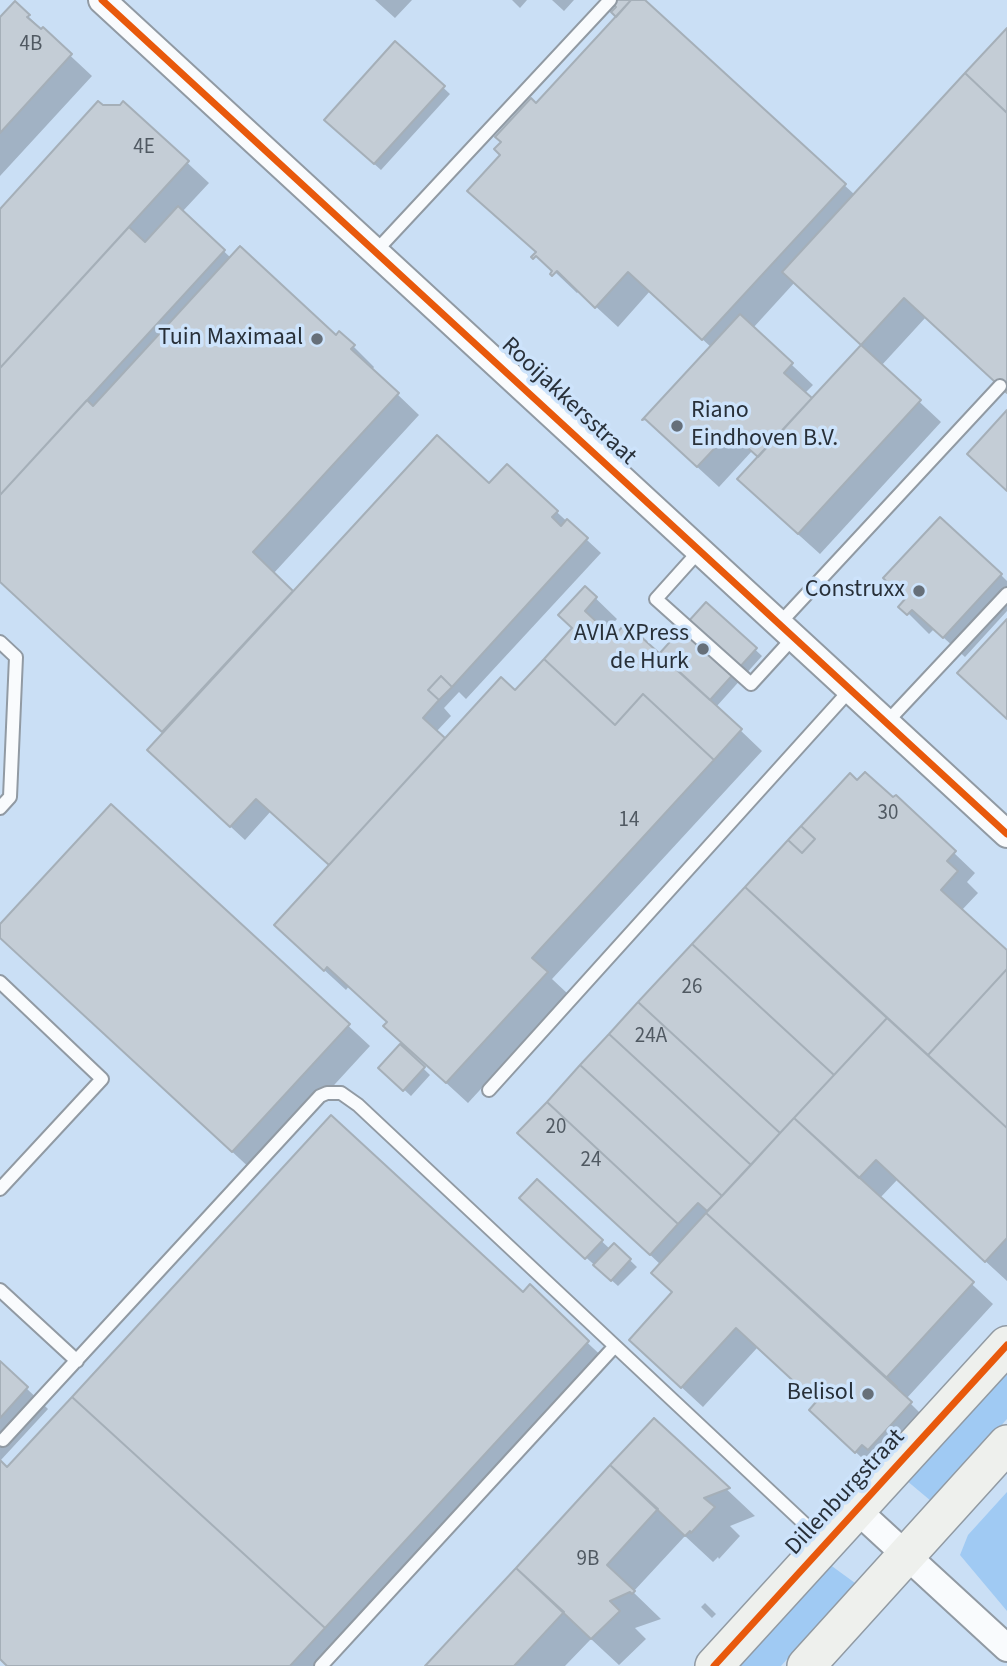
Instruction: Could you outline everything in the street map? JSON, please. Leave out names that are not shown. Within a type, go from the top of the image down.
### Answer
[{"type":"street","name":"Rooijakkersstraat","points":[[102,0],[1007,834]]},
{"type":"street","name":"Dillenburgstraat","points":[[714,1666],[1007,1345]]},
{"type":"street","points":[[806,1666],[1007,1444]]},
{"type":"street","name":"Dillenburgstraat","points":[[857,1510],[1007,1648]]},
{"type":"lane","points":[[376,251],[610,0]]},
{"type":"lane","points":[[700,551],[656,599],[751,684],[786,631],[1000,386]]},
{"type":"lane","points":[[887,723],[1007,594]]},
{"type":"lane","points":[[0,642],[16,657],[10,797],[0,808]]},
{"type":"lane","points":[[489,1090],[850,690]]},
{"type":"lane","points":[[0,982],[102,1079],[0,1189]]},
{"type":"lane","points":[[4,1440],[320,1096],[335,1092],[348,1096],[358,1105],[825,1544]]},
{"type":"lane","points":[[0,1290],[77,1361]]},
{"type":"lane","points":[[321,1666],[615,1346]]},
{"type":"shaded area","points":[[0,0],[1007,0],[1007,1666],[0,1666]]},
{"type":"shaded area","points":[[1007,1370],[1007,1419],[931,1501],[906,1480]]},
{"type":"shaded area","points":[[1007,1492],[1007,1611],[960,1555],[968,1535]]},
{"type":"shaded area","points":[[829,1564],[855,1583],[781,1666],[736,1666]]},
{"type":"building","points":[[617,0],[631,0],[616,17],[611,12],[616,7],[613,4]]},
{"type":"building","points":[[631,0],[645,0],[846,184],[702,340],[628,272],[595,308],[557,271],[552,276],[552,271],[536,256],[533,259],[531,257],[536,252],[467,191],[500,155],[494,149],[501,142],[495,137],[531,98],[536,103]]},
{"type":"building","points":[[15,1],[30,15],[27,17],[41,29],[43,27],[72,54],[0,133],[0,17]]},
{"type":"building","points":[[1007,28],[1007,113],[965,73]]},
{"type":"building","points":[[395,41],[445,86],[374,164],[324,120]]},
{"type":"building","points":[[965,73],[1007,113],[1007,393],[904,298],[861,345],[782,272]]},
{"type":"building","points":[[98,101],[103,105],[120,105],[123,101],[189,161],[0,368],[0,209]]},
{"type":"building","points":[[178,206],[225,250],[0,495],[0,368],[129,227],[145,242]]},
{"type":"building","points":[[240,246],[336,335],[339,331],[355,345],[351,349],[399,393],[253,552],[293,591],[162,732],[0,582],[0,495],[87,400],[93,406]]},
{"type":"building","points":[[740,314],[793,363],[784,373],[812,398],[758,457],[730,432],[697,467],[645,419],[642,420]]},
{"type":"building","points":[[861,345],[921,400],[798,534],[737,479]]},
{"type":"building","points":[[1007,410],[1007,491],[967,454]]},
{"type":"building","points":[[437,435],[489,483],[507,464],[558,511],[552,517],[561,526],[567,519],[588,538],[452,687],[441,676],[428,690],[439,700],[423,718],[445,738],[329,865],[256,799],[230,827],[147,750]]},
{"type":"building","points":[[940,517],[1002,574],[943,638],[912,610],[907,615],[898,607],[905,599],[883,578]]},
{"type":"building","points":[[585,586],[597,597],[585,611],[613,637],[626,623],[742,729],[714,760],[643,694],[615,725],[544,659],[572,628],[558,615]]},
{"type":"building","points":[[706,602],[757,648],[710,700],[659,654]]},
{"type":"building","points":[[1007,619],[1007,719],[957,673]]},
{"type":"building","points":[[544,659],[615,725],[643,694],[714,760],[532,958],[548,972],[446,1083],[383,1026],[387,1022],[327,967],[324,971],[274,925],[501,677],[515,690]]},
{"type":"building","points":[[441,676],[452,687],[439,700],[428,690]]},
{"type":"building","points":[[865,772],[893,797],[896,795],[956,851],[947,861],[958,871],[941,890],[1007,950],[1007,969],[928,1055],[745,887],[788,840],[802,853],[815,839],[801,826],[850,773],[857,780]]},
{"type":"building","points":[[111,804],[350,1024],[232,1152],[0,938],[0,924]]},
{"type":"building","points":[[801,826],[815,839],[802,853],[788,840]]},
{"type":"building","points":[[745,887],[887,1018],[834,1075],[692,944]]},
{"type":"building","points":[[692,944],[834,1075],[780,1133],[638,1002]]},
{"type":"building","points":[[1007,969],[1007,1128],[928,1055]]},
{"type":"building","points":[[638,1002],[780,1133],[751,1165],[609,1034]]},
{"type":"building","points":[[887,1018],[1007,1128],[1007,1238],[985,1262],[876,1160],[859,1178],[794,1118]]},
{"type":"building","points":[[609,1034],[751,1165],[722,1196],[580,1065]]},
{"type":"building","points":[[400,1044],[425,1067],[403,1091],[378,1068]]},
{"type":"building","points":[[580,1065],[722,1196],[707,1211],[698,1203],[678,1224],[547,1102]]},
{"type":"building","points":[[547,1102],[678,1224],[650,1255],[517,1133]]},
{"type":"building","points":[[331,1115],[523,1292],[530,1284],[589,1341],[325,1628],[72,1397]]},
{"type":"building","points":[[794,1118],[974,1282],[887,1377],[897,1387],[706,1213]]},
{"type":"building","points":[[537,1179],[603,1240],[585,1259],[519,1198]]},
{"type":"building","points":[[706,1213],[912,1402],[868,1450],[862,1445],[855,1453],[809,1410],[816,1402],[736,1328],[681,1388],[629,1340],[672,1292],[651,1273]]},
{"type":"building","points":[[614,1243],[631,1259],[611,1281],[593,1265]]},
{"type":"building","points":[[0,1361],[28,1387],[0,1418]]},
{"type":"building","points":[[72,1397],[325,1628],[290,1666],[7,1666],[0,1659],[0,1460],[7,1467]]},
{"type":"building","points":[[654,1418],[730,1488],[704,1498],[715,1507],[685,1536],[610,1465]]},
{"type":"building","points":[[610,1465],[658,1509],[607,1565],[635,1591],[610,1601],[620,1611],[591,1639],[516,1568]]},
{"type":"building","points":[[516,1568],[564,1612],[514,1666],[425,1666]]},
{"type":"cycle path","points":[[102,0],[1007,834]]},
{"type":"cycle path","points":[[714,1666],[1007,1345]]},
{"type":"place","name":"Tuin Maximaal","points":[[317,339]]},
{"type":"place","name":"Riano Eindhoven B.V.","points":[[677,426]]},
{"type":"place","name":"Construxx","points":[[919,591]]},
{"type":"place","name":"AVIA XPress de Hurk","points":[[703,649]]},
{"type":"place","name":"Belisol","points":[[868,1394]]}]
